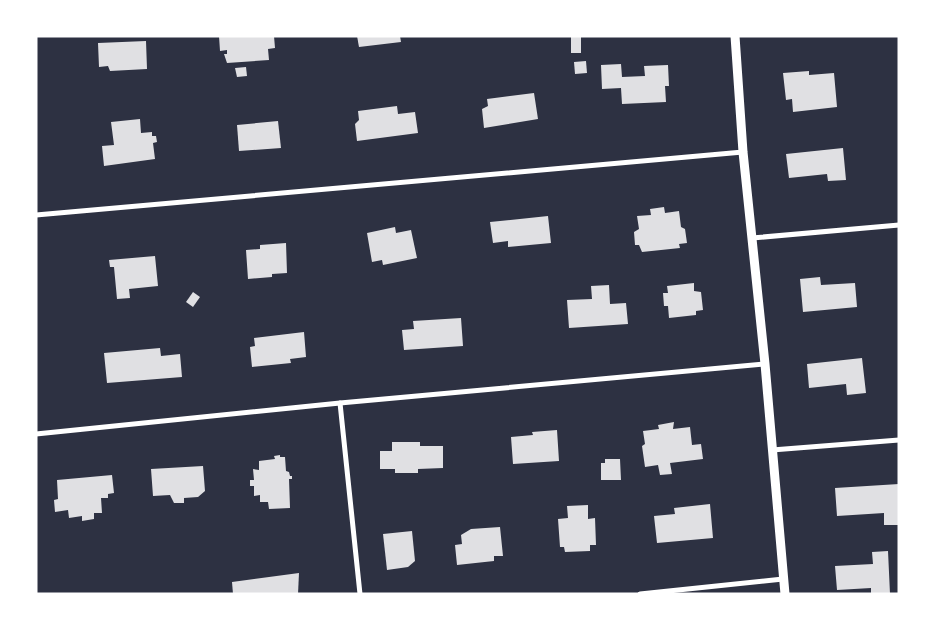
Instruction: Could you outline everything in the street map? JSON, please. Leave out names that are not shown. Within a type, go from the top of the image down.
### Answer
[{"type":"street","points":[[735,36],[743,152],[765,364],[785,594]]},
{"type":"street","points":[[36,215],[743,152]]},
{"type":"street","points":[[752,238],[899,225]]},
{"type":"street","points":[[36,434],[340,403],[765,364]]},
{"type":"street","points":[[340,403],[360,594]]},
{"type":"street","points":[[772,450],[899,440]]},
{"type":"street","points":[[640,594],[783,579]]},
{"type":"building","points":[[219,36],[274,36],[275,48],[268,49],[269,60],[227,63],[224,54],[227,54],[227,50],[220,51]]},
{"type":"building","points":[[357,36],[400,36],[401,42],[359,47]]},
{"type":"building","points":[[571,36],[581,36],[581,53],[571,53]]},
{"type":"building","points":[[146,41],[147,69],[110,71],[108,66],[99,67],[98,43]]},
{"type":"building","points":[[586,61],[587,73],[575,74],[574,62]]},
{"type":"building","points":[[621,64],[622,77],[645,76],[644,66],[668,65],[669,86],[665,86],[666,102],[622,104],[621,88],[602,89],[601,65]]},
{"type":"building","points":[[246,67],[247,76],[237,77],[235,68]]},
{"type":"building","points":[[809,71],[809,75],[834,73],[837,107],[793,112],[792,99],[786,100],[783,73]]},
{"type":"building","points":[[534,93],[538,119],[484,128],[482,109],[488,106],[487,99]]},
{"type":"building","points":[[397,106],[398,114],[415,112],[418,133],[357,141],[355,124],[359,120],[358,111]]},
{"type":"building","points":[[140,119],[141,133],[152,132],[152,136],[156,136],[157,142],[153,143],[155,159],[104,166],[102,146],[114,145],[111,122]]},
{"type":"building","points":[[278,121],[281,148],[239,151],[237,125]]},
{"type":"building","points":[[843,148],[846,180],[828,181],[827,174],[789,178],[786,154]]},
{"type":"building","points":[[664,207],[665,213],[679,211],[681,227],[685,229],[687,243],[679,244],[680,248],[642,252],[639,245],[635,245],[634,232],[639,229],[637,216],[651,215],[650,209]]},
{"type":"building","points":[[548,216],[551,243],[508,247],[508,241],[493,243],[490,222]]},
{"type":"building","points":[[395,227],[396,233],[411,230],[417,258],[383,265],[382,260],[372,262],[367,233]]},
{"type":"building","points":[[286,243],[287,273],[272,274],[272,277],[248,279],[246,250],[260,249],[260,245]]},
{"type":"building","points":[[155,256],[158,286],[129,289],[130,298],[117,299],[114,267],[110,267],[109,260]]},
{"type":"building","points":[[820,277],[821,285],[855,283],[857,307],[803,312],[800,279]]},
{"type":"building","points":[[694,283],[694,291],[701,292],[703,310],[696,311],[696,315],[669,318],[668,306],[664,306],[663,293],[668,293],[667,286]]},
{"type":"building","points":[[609,285],[610,304],[626,303],[628,324],[569,328],[567,300],[592,299],[591,286]]},
{"type":"building","points":[[193,292],[200,297],[193,307],[186,302]]},
{"type":"building","points":[[461,318],[463,346],[404,350],[402,330],[414,329],[413,321]]},
{"type":"building","points":[[304,332],[306,357],[290,359],[291,363],[252,367],[250,347],[255,346],[254,338]]},
{"type":"building","points":[[160,348],[161,356],[180,354],[182,377],[107,383],[104,353]]},
{"type":"building","points":[[862,358],[866,393],[847,395],[846,384],[809,388],[807,364]]},
{"type":"building","points":[[674,422],[673,429],[690,427],[692,445],[701,444],[703,459],[670,463],[672,474],[660,475],[658,465],[645,467],[642,446],[645,444],[643,431],[659,429],[658,425]]},
{"type":"building","points":[[557,430],[559,461],[513,464],[511,437],[533,435],[532,432]]},
{"type":"building","points":[[392,442],[420,442],[420,446],[443,446],[443,468],[418,469],[418,473],[395,473],[395,469],[380,469],[380,451],[392,451]]},
{"type":"building","points":[[280,455],[280,457],[285,457],[286,471],[292,476],[292,479],[289,479],[290,508],[269,509],[268,502],[260,502],[260,495],[254,496],[254,486],[250,486],[250,480],[254,480],[253,469],[259,470],[259,461],[275,459],[274,456]]},
{"type":"building","points":[[605,459],[620,459],[621,480],[601,480],[601,463],[605,463]]},
{"type":"building","points":[[203,466],[205,491],[198,497],[184,498],[184,503],[174,503],[170,495],[153,496],[151,469]]},
{"type":"building","points":[[112,475],[114,493],[108,494],[108,498],[101,498],[102,513],[94,513],[94,519],[82,521],[82,516],[69,518],[68,510],[55,512],[54,500],[58,499],[57,480]]},
{"type":"building","points":[[899,484],[899,525],[884,525],[884,513],[837,516],[835,488]]},
{"type":"building","points":[[710,504],[713,538],[657,543],[654,516],[675,514],[674,508]]},
{"type":"building","points":[[588,505],[588,519],[595,518],[596,545],[590,545],[590,551],[565,552],[564,547],[560,547],[558,519],[568,518],[567,506]]},
{"type":"building","points":[[500,527],[503,556],[494,556],[494,561],[457,565],[455,545],[462,544],[461,535],[471,529]]},
{"type":"building","points":[[412,531],[415,561],[408,567],[387,570],[383,534]]},
{"type":"building","points":[[888,551],[890,594],[871,594],[871,588],[837,590],[835,566],[873,564],[872,552]]},
{"type":"building","points":[[299,573],[298,594],[233,594],[232,582]]}]
